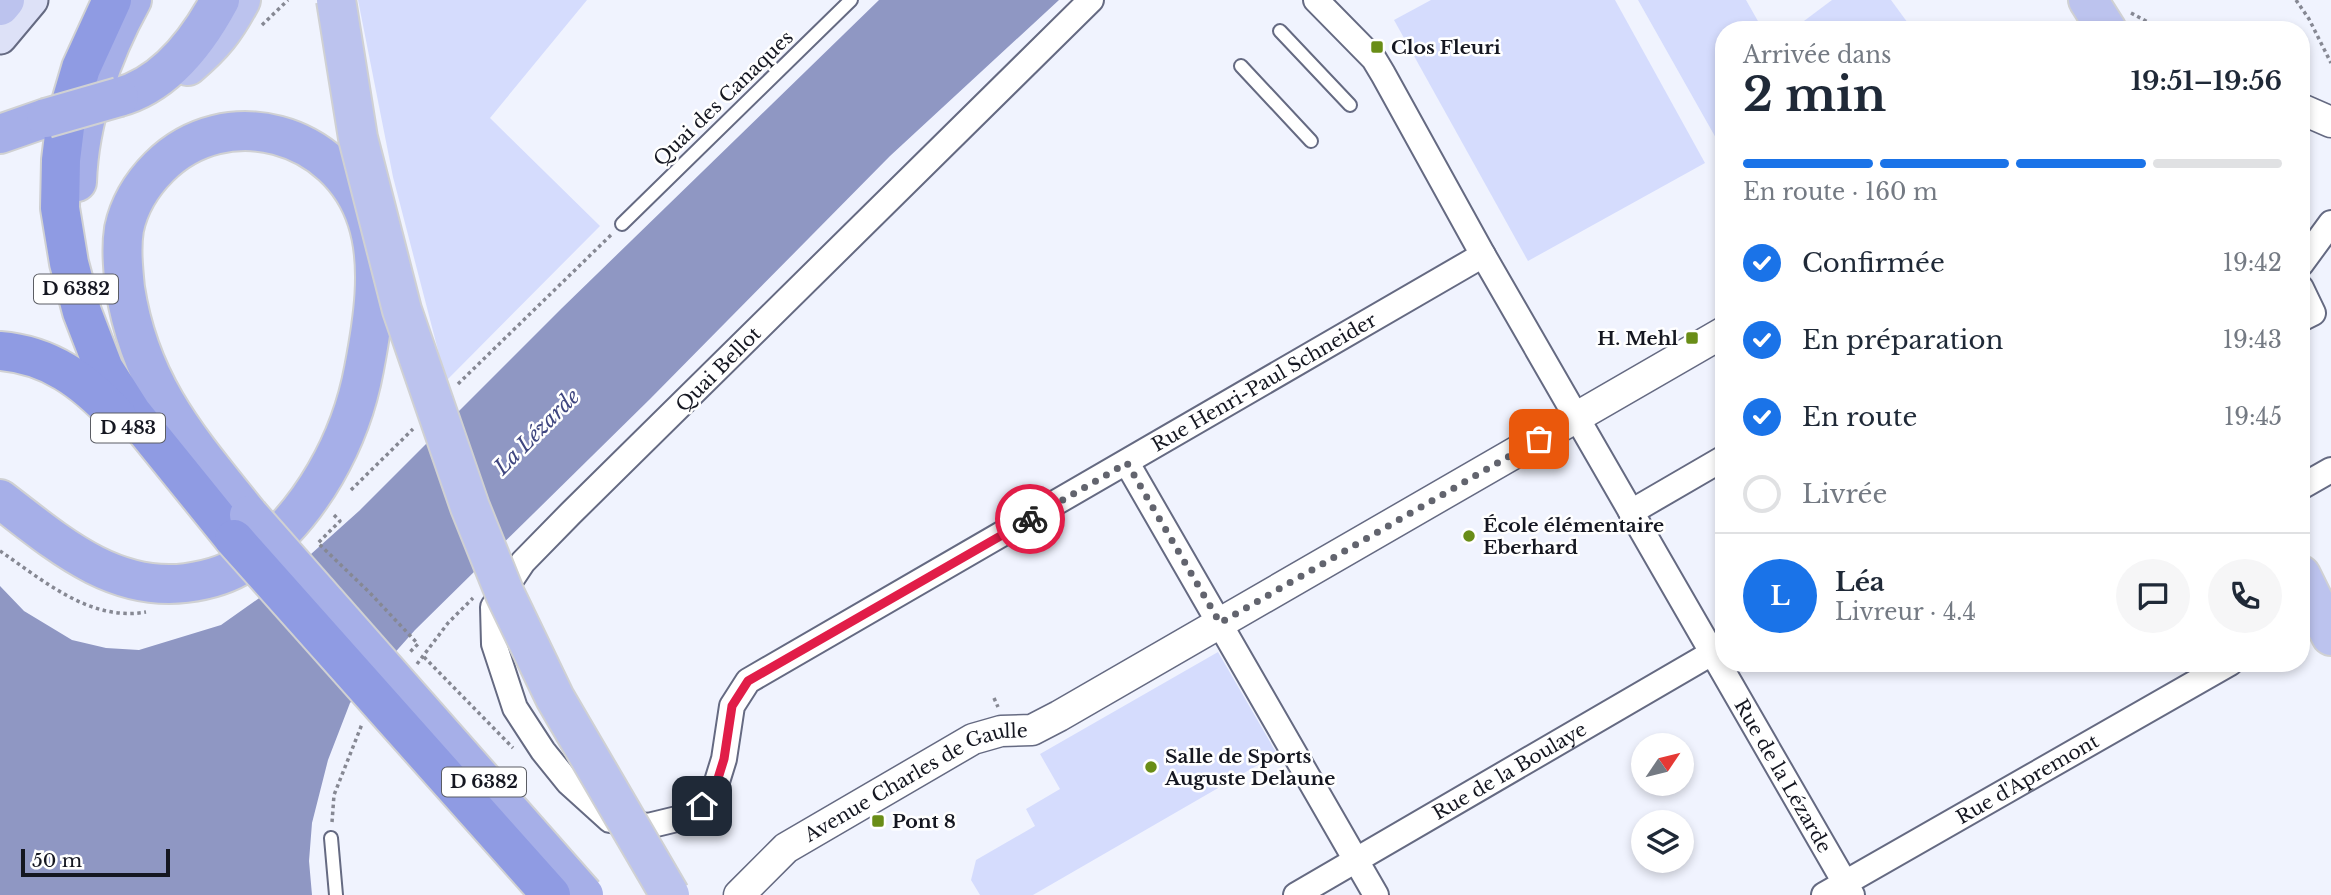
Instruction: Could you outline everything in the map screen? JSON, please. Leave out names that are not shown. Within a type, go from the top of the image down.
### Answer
[{"type":"highway","name":"D 6382","points":[[111,0],[81,68],[66,119],[61,160],[60,208],[69,263],[82,312],[104,369],[132,413],[584,895]]},
{"type":"highway","name":"D 6382","points":[[132,0],[117,28],[100,71],[78,155],[77,200],[83,252],[100,316],[121,365],[152,411],[193,458],[241,527],[551,895]]},
{"type":"highway","points":[[0,134],[129,94],[184,55],[220,0]]},
{"type":"highway","points":[[0,499],[79,558],[129,579],[169,585],[208,580],[242,565],[277,537],[307,500],[336,453],[356,404],[369,344],[374,256],[366,217],[353,191],[337,170],[304,144],[256,131],[236,131],[207,137],[164,162],[140,189],[125,227],[122,246],[130,317],[142,359],[152,381],[241,527]]},
{"type":"highway","name":"D 483","points":[[0,351],[46,362],[79,380],[241,527]]},
{"type":"main road","points":[[0,6],[5,0]]},
{"type":"main road","points":[[0,37],[31,0]]},
{"type":"main road","points":[[129,94],[186,68],[209,49],[225,30],[241,0]]},
{"type":"main road","points":[[336,0],[358,138],[399,297],[470,507],[505,594],[555,698],[670,895]]},
{"type":"main road","points":[[2310,603],[2317,624]]},
{"type":"street","name":"Quai Bellot","points":[[568,782],[543,751],[515,708],[494,644],[493,607],[523,562],[1091,0]]},
{"type":"street","name":"Rue de la Lézarde","points":[[1316,0],[1374,59],[1631,512],[1715,645]]},
{"type":"street","points":[[2310,113],[2331,122]]},
{"type":"street","points":[[2310,252],[2331,223]]},
{"type":"street","name":"Rue Henri-Paul Schneider","points":[[568,782],[610,820],[648,826],[681,818],[702,806],[715,788],[724,759],[732,706],[748,681],[1483,255]]},
{"type":"street","name":"Avenue Charles de Gaulle","points":[[739,895],[786,848],[973,739],[1001,731],[1032,730],[1715,337]]},
{"type":"street","points":[[1127,463],[1376,895]]},
{"type":"street","points":[[1631,512],[1715,463]]},
{"type":"street","points":[[2310,482],[2331,470]]},
{"type":"street","name":"Rue de la Boulaye","points":[[1296,895],[1715,652]]},
{"type":"street","name":"Rue de la Lézarde","points":[[1729,672],[1840,891]]},
{"type":"street","name":"Rue d'Apremont","points":[[1840,891],[2216,672]]},
{"type":"street","points":[[689,895],[695,895]]},
{"type":"lane","name":"Quai des Canaques","points":[[622,224],[851,0]]},
{"type":"lane","points":[[1280,31],[1350,105]]},
{"type":"lane","points":[[1241,66],[1311,141]]},
{"type":"lane","points":[[387,694],[564,895]]},
{"type":"lane","points":[[331,838],[335,895]]},
{"type":"path","points":[[2296,0],[2309,19],[2331,63]]},
{"type":"path","points":[[2106,19],[2134,16],[2144,21]]},
{"type":"path","points":[[330,511],[340,522],[318,543],[418,643]]},
{"type":"shaded area","points":[[358,0],[587,0],[490,118],[600,226],[446,381],[393,177]]},
{"type":"shaded area","points":[[1431,0],[1615,0],[1705,163],[1528,261],[1394,20]]},
{"type":"shaded area","points":[[1638,0],[1746,0],[1758,21],[1715,21],[1715,136]]},
{"type":"shaded area","points":[[1832,0],[1891,0],[1906,21],[1804,21]]},
{"type":"shaded area","name":"Salle de Sports Auguste Delaune","points":[[1218,652],[1277,754],[1033,895],[980,895],[971,880],[976,860],[1035,826],[1026,809],[1060,789],[1040,754]]},
{"type":"water","name":"La Lézarde","points":[[879,0],[1059,0],[890,156],[650,399],[415,630],[350,703],[328,760],[312,823],[309,861],[312,895],[0,895],[0,586],[24,611],[72,640],[106,648],[139,650],[221,625],[272,589],[359,511],[561,309]]},
{"type":"way so far","points":[[1030,519],[1127,463],[1220,623],[1539,439]]},
{"type":"place","name":"Clos Fleuri","points":[[1377,47]]},
{"type":"place","name":"H. Mehl","points":[[1692,338]]},
{"type":"place","name":"École élémentaire Eberhard","points":[[1469,536]]},
{"type":"place","name":"Salle de Sports Auguste Delaune","points":[[1151,767]]},
{"type":"place","name":"Pont 8","points":[[878,821]]},
{"type":"route","points":[[702,806],[715,788],[724,759],[732,706],[748,681],[1030,519]]}]
